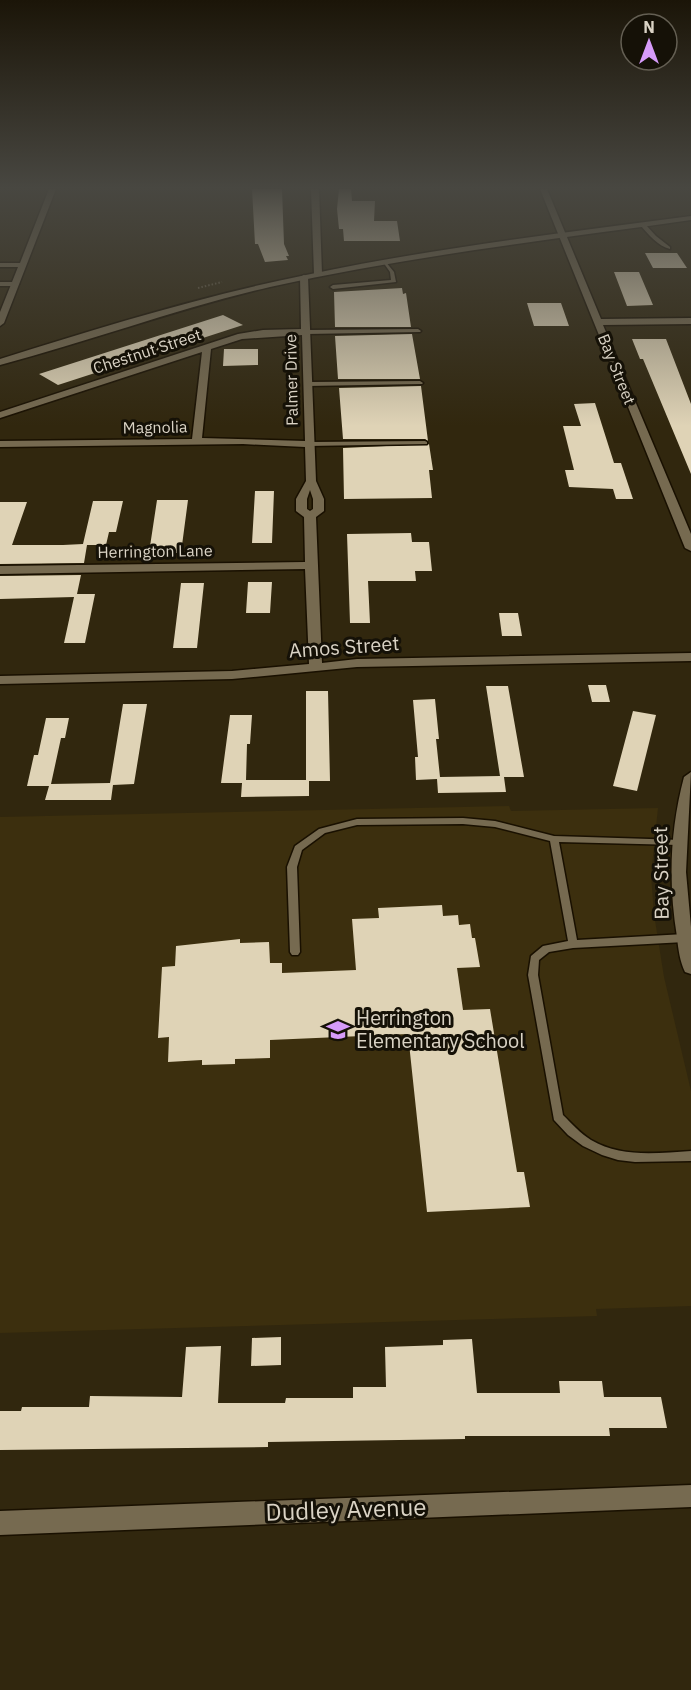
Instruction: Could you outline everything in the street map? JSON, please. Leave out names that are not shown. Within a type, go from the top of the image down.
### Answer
[{"type":"street","points":[[0,323],[22,268]]},
{"type":"street","points":[[318,268],[318,274]]},
{"type":"street","points":[[0,362],[171,309],[352,268]]},
{"type":"street","name":"Bay Street","points":[[575,268],[691,548]]},
{"type":"street","name":"Palmer Drive","points":[[304,277],[310,482],[302,495],[300,505],[302,511],[310,516]]},
{"type":"street","points":[[597,322],[691,321]]},
{"type":"street","name":"Chestnut Street","points":[[0,415],[249,334],[307,332]]},
{"type":"street","points":[[197,441],[207,347]]},
{"type":"street","name":"Magnolia","points":[[0,444],[197,441],[309,444]]},
{"type":"street","name":"Palmer Drive","points":[[310,482],[319,495],[320,505],[317,512],[310,516]]},
{"type":"street","name":"Palmer Drive","points":[[310,516],[316,667]]},
{"type":"street","name":"Herrington Lane","points":[[0,570],[312,565]]},
{"type":"street","name":"Amos Street","points":[[0,680],[232,675],[357,663],[691,657]]},
{"type":"street","name":"Bay Street","points":[[691,777],[685,797],[679,842],[679,894],[691,966]]},
{"type":"street","name":"Dudley Avenue","points":[[0,1523],[691,1496]]},
{"type":"lane","points":[[333,287],[394,282],[389,268]]},
{"type":"lane","points":[[0,284],[16,284]]},
{"type":"lane","points":[[307,332],[418,331]]},
{"type":"lane","points":[[308,384],[420,382]]},
{"type":"lane","points":[[309,444],[425,443]]},
{"type":"lane","points":[[295,952],[292,867],[297,848],[322,831],[357,822],[463,821],[495,824],[554,838],[679,842]]},
{"type":"lane","points":[[554,838],[573,944]]},
{"type":"lane","points":[[688,938],[573,944],[546,949],[534,959],[532,975],[558,1117],[571,1133],[594,1148],[625,1157],[691,1156]]},
{"type":"shaded area","name":"Herrington Elementary School","points":[[509,806],[511,811],[658,808],[651,875],[654,914],[664,977],[691,1091],[691,1306],[596,1309],[597,1316],[0,1333],[0,817]]},
{"type":"building","points":[[614,272],[639,272],[653,305],[627,306]]},
{"type":"building","points":[[402,288],[403,294],[406,293],[411,327],[335,327],[334,292]]},
{"type":"building","points":[[527,303],[561,303],[569,326],[534,326]]},
{"type":"building","points":[[223,315],[243,325],[58,385],[39,374]]},
{"type":"building","points":[[412,334],[420,379],[338,379],[335,336]]},
{"type":"building","points":[[632,339],[666,339],[691,404],[691,474],[643,359],[640,359]]},
{"type":"building","points":[[224,349],[258,349],[258,365],[223,366]]},
{"type":"building","points":[[421,386],[428,441],[425,439],[343,439],[339,388]]},
{"type":"building","points":[[595,403],[614,463],[621,463],[633,499],[616,499],[613,489],[569,487],[565,470],[574,470],[563,426],[581,426],[574,404]]},
{"type":"building","points":[[429,444],[433,470],[429,470],[432,498],[344,499],[343,448]]},
{"type":"building","points":[[255,491],[274,491],[272,543],[252,543]]},
{"type":"building","points":[[157,500],[188,500],[181,553],[149,553]]},
{"type":"building","points":[[93,501],[123,501],[116,532],[109,532],[106,545],[87,545],[84,563],[0,564],[0,502],[27,502],[12,545],[63,545],[83,544]]},
{"type":"building","points":[[411,533],[412,542],[429,542],[432,571],[415,571],[416,581],[368,581],[370,623],[350,623],[347,534]]},
{"type":"building","points":[[81,575],[77,594],[95,594],[85,643],[64,643],[74,597],[0,599],[0,576]]},
{"type":"building","points":[[248,582],[272,582],[270,613],[246,613]]},
{"type":"building","points":[[181,583],[204,583],[197,648],[173,648]]},
{"type":"building","points":[[499,613],[518,613],[522,636],[502,636]]},
{"type":"building","points":[[588,685],[606,685],[610,702],[592,702]]},
{"type":"building","points":[[486,686],[508,686],[524,777],[504,777],[506,792],[438,793],[437,779],[416,780],[415,757],[418,757],[413,700],[435,699],[440,777],[500,776]]},
{"type":"building","points":[[306,691],[328,691],[330,781],[309,781],[309,796],[241,797],[242,783],[221,783],[230,715],[252,715],[250,744],[247,744],[246,780],[306,780]]},
{"type":"building","points":[[123,704],[147,704],[134,784],[113,785],[111,800],[45,800],[49,786],[27,786],[34,755],[38,755],[46,718],[69,718],[65,738],[61,738],[51,784],[110,783]]},
{"type":"building","points":[[633,711],[656,715],[637,791],[613,786]]},
{"type":"building","points":[[442,905],[443,916],[458,915],[459,925],[470,924],[472,938],[475,938],[480,967],[457,968],[463,1010],[490,1009],[517,1172],[524,1172],[530,1207],[427,1212],[408,1034],[270,1040],[270,1058],[235,1059],[235,1064],[202,1065],[202,1060],[168,1062],[169,1037],[158,1038],[162,967],[175,966],[176,946],[240,939],[240,943],[269,942],[270,963],[282,963],[282,973],[356,970],[352,919],[379,918],[378,908]]},
{"type":"building","points":[[281,1337],[281,1365],[251,1366],[252,1338]]},
{"type":"building","points":[[472,1339],[477,1393],[560,1393],[559,1381],[602,1381],[604,1397],[661,1397],[667,1428],[609,1428],[610,1436],[465,1436],[465,1439],[268,1442],[268,1447],[0,1450],[0,1411],[21,1411],[22,1407],[89,1407],[90,1396],[182,1397],[186,1347],[221,1346],[218,1403],[285,1403],[286,1398],[353,1398],[353,1387],[386,1387],[385,1347],[443,1345],[443,1340]]},
{"type":"place","name":"Herrington Elementary School","points":[[338,1030]]}]
